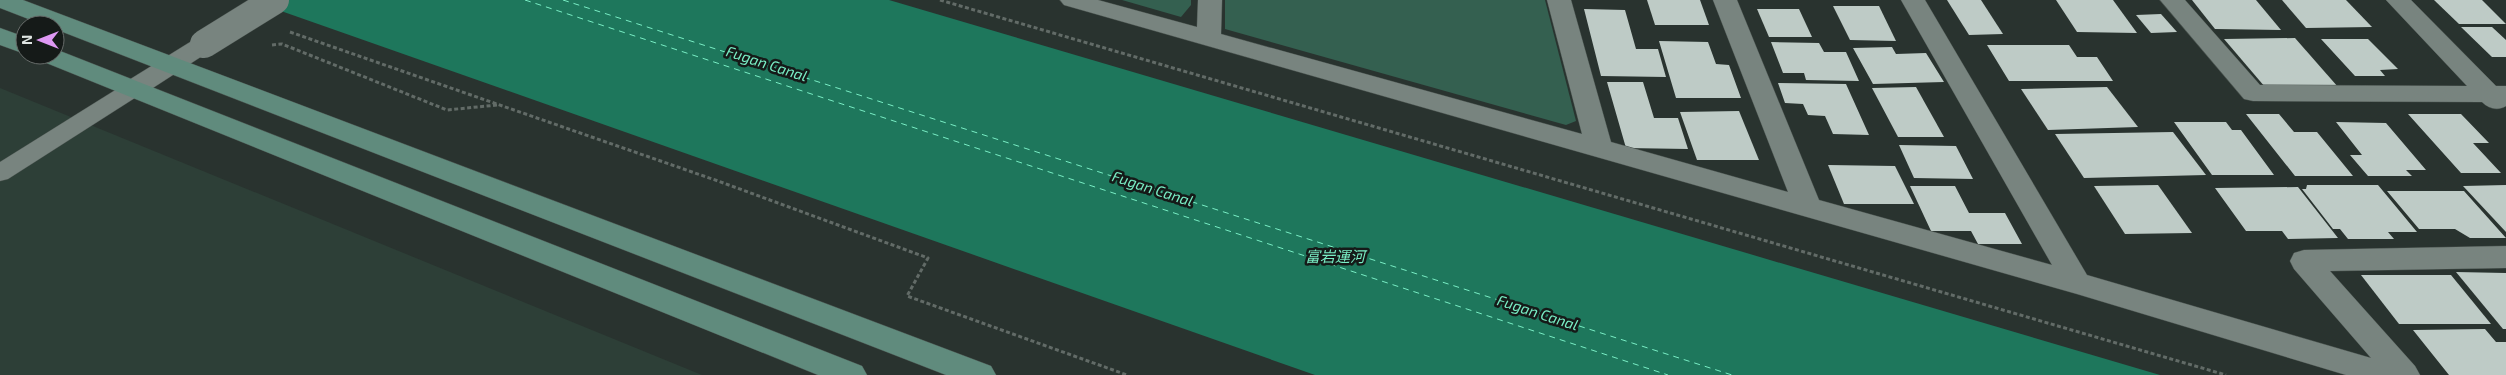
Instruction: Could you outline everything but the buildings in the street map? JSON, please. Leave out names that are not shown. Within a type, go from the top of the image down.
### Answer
[{"type":"street","points":[[1,0],[980,375]]},
{"type":"street","points":[[133,89],[275,0]]},
{"type":"street","points":[[1072,0],[2077,283],[2387,375]]},
{"type":"street","points":[[1209,40],[1210,0]]},
{"type":"street","points":[[1559,0],[1599,149]]},
{"type":"street","points":[[1725,0],[1808,208]]},
{"type":"street","points":[[1913,0],[2077,283]]},
{"type":"street","points":[[2172,0],[2253,93],[2501,100]]},
{"type":"street","points":[[2398,0],[2501,100]]},
{"type":"street","points":[[0,36],[15,42]]},
{"type":"street","points":[[65,62],[851,375]]},
{"type":"street","points":[[2404,375],[2304,261],[2506,257]]},
{"type":"lane","points":[[0,173],[133,89]]},
{"type":"path","points":[[940,0],[2226,375]]},
{"type":"path","points":[[284,30],[718,181],[928,258],[907,296],[1128,375]]},
{"type":"path","points":[[264,46],[282,44],[447,110],[500,105]]},
{"type":"shaded area","points":[[1122,0],[1191,0],[1191,5],[1181,17]]},
{"type":"shaded area","points":[[1225,0],[1545,0],[1576,121],[1566,125],[1225,29]]},
{"type":"shaded area","points":[[0,88],[702,375],[0,375]]},
{"type":"water","name":"富岩運河","points":[[250,0],[889,0],[2160,375],[1315,375]]},
{"type":"ferry route","points":[[525,0],[1668,375]]},
{"type":"ferry route","points":[[563,0],[1732,375]]},
{"type":"water label","name":"Fugan Canal","points":[[767,63]]},
{"type":"water label","name":"Fugan Canal","points":[[1153,188]]},
{"type":"water label","name":"Fugan Canal","points":[[1538,312]]}]
